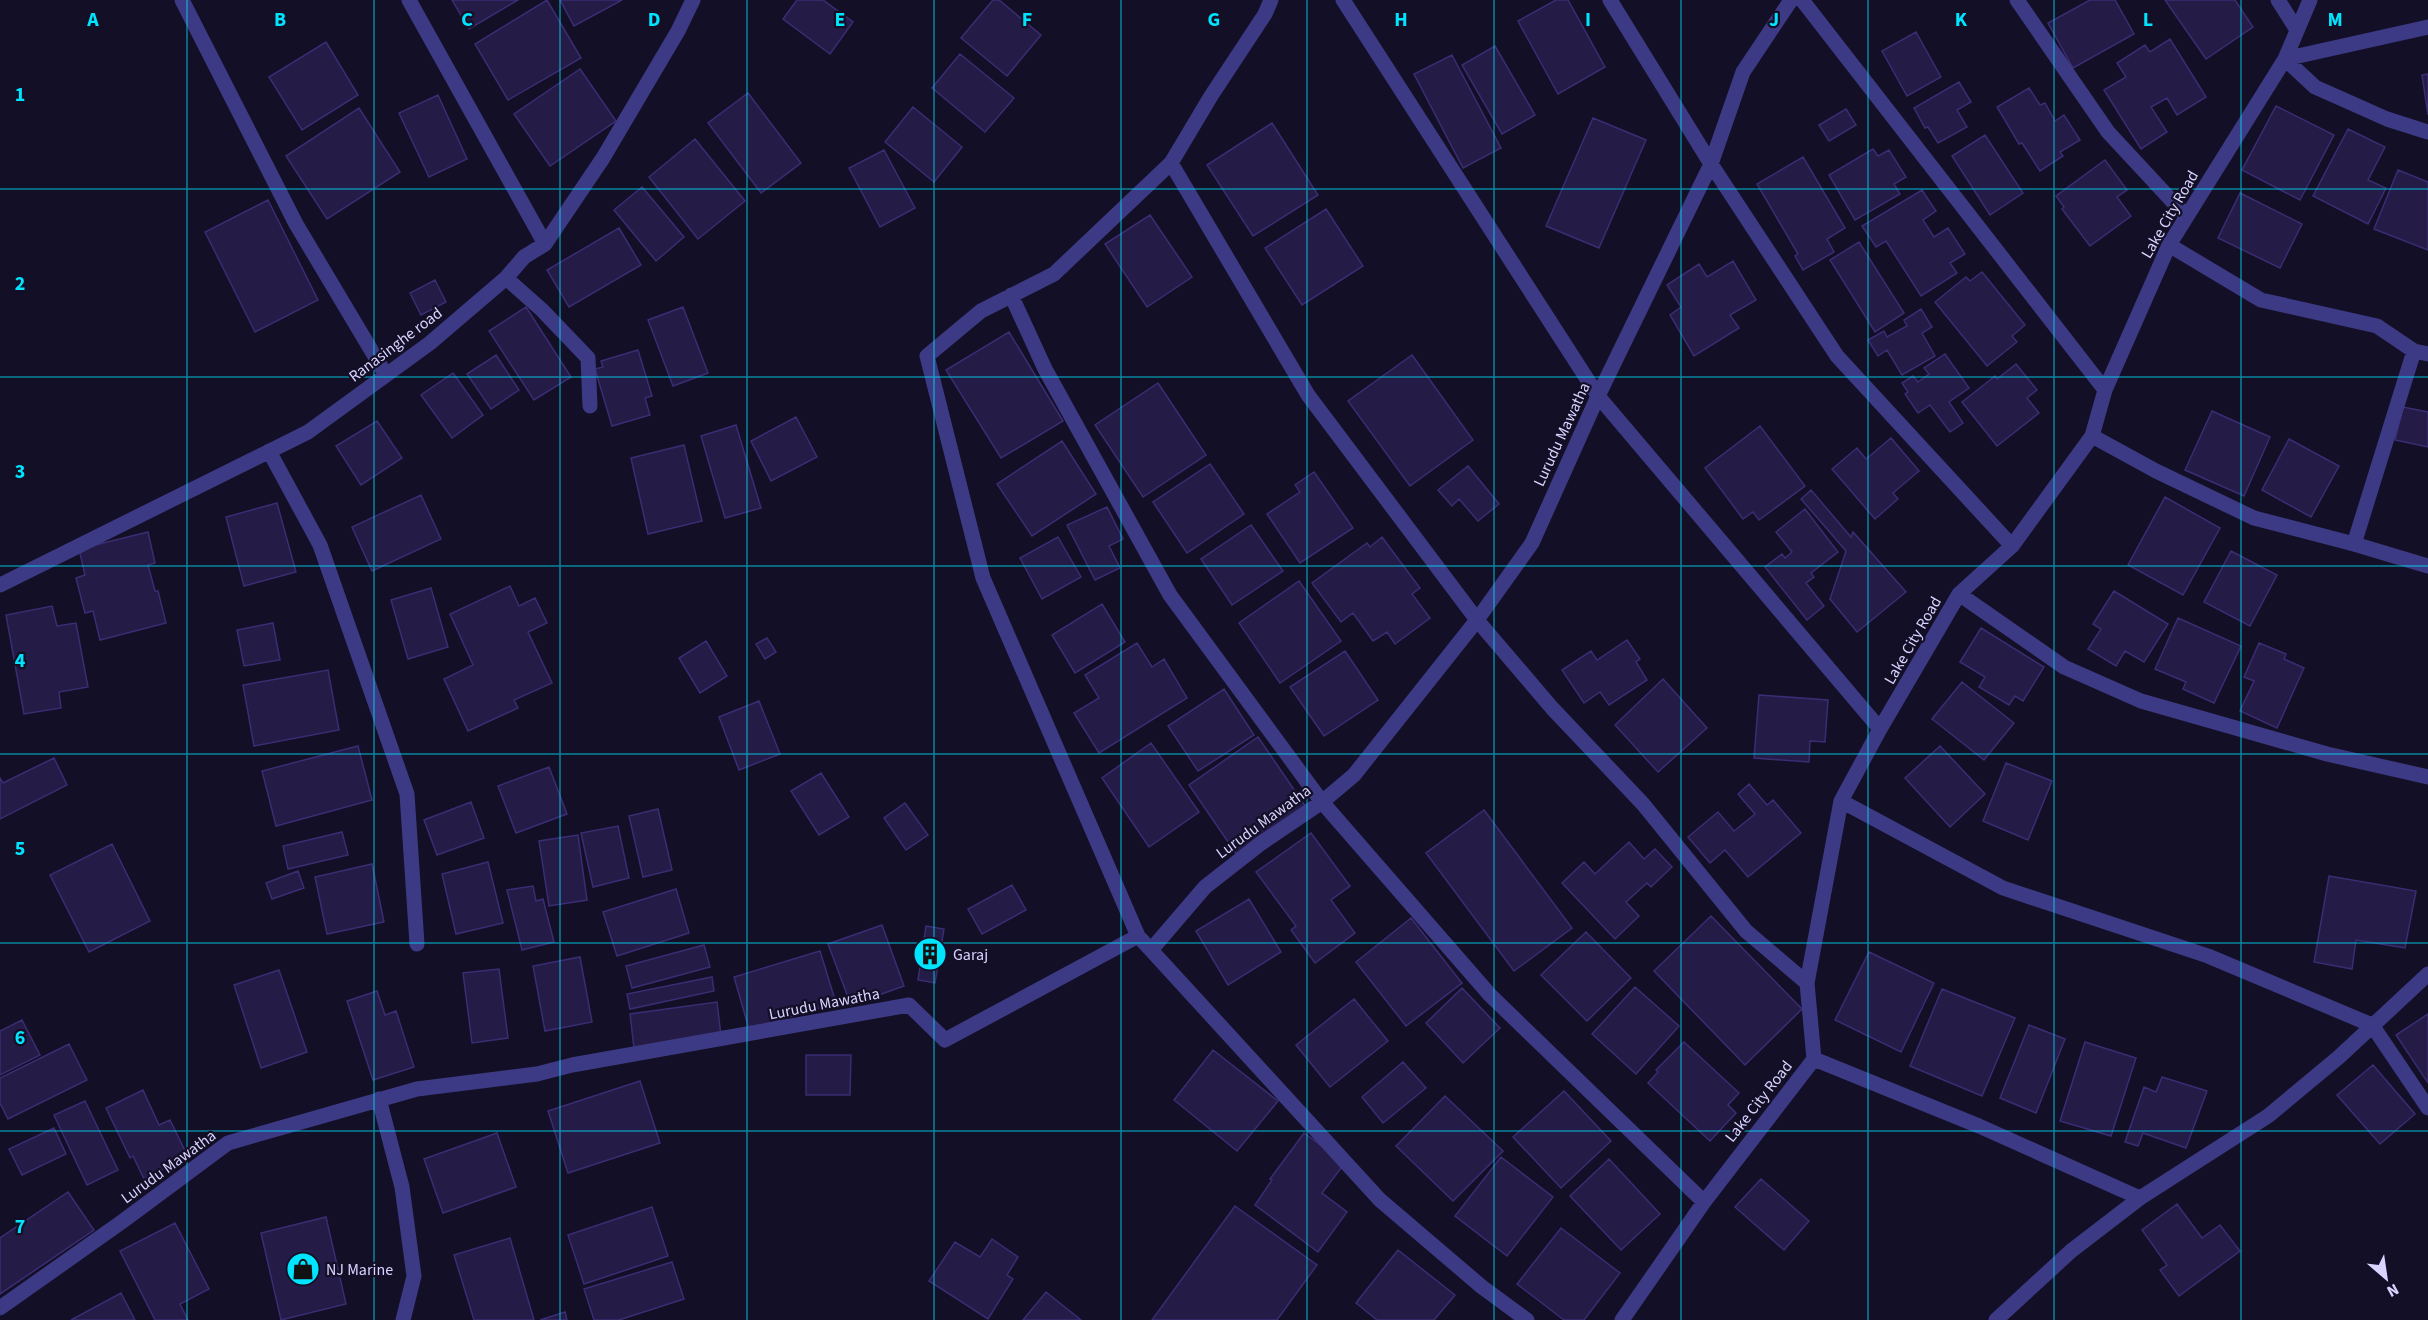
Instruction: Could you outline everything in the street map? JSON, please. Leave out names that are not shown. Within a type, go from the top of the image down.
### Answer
[{"type":"street","points":[[182,0],[296,224],[386,375]]},
{"type":"street","points":[[409,0],[545,244]]},
{"type":"street","name":"Ranasinghe road","points":[[0,585],[308,432],[430,343],[506,278],[524,256],[545,244],[603,158],[678,31],[693,0]]},
{"type":"street","points":[[1271,0],[1265,14],[1210,96],[1170,163],[1054,274],[981,310],[927,356],[983,578],[1138,936],[1380,1200],[1482,1287],[1527,1320]]},
{"type":"street","points":[[1343,0],[1598,396],[1880,729]]},
{"type":"street","points":[[1610,0],[1711,164],[1837,356],[2012,546]]},
{"type":"street","name":"Lurudu Mawatha","points":[[1151,950],[1205,887],[1260,844],[1322,802],[1354,775],[1477,620],[1532,543],[1598,396],[1711,164],[1743,72],[1791,0]]},
{"type":"street","points":[[1802,0],[2105,390]]},
{"type":"street","points":[[2018,0],[2108,132],[2186,216]]},
{"type":"street","points":[[2278,0],[2297,30]]},
{"type":"street","name":"Lake City Road","points":[[1622,1320],[1704,1202],[1814,1059],[1807,983],[1841,801],[1959,594],[2012,546],[2092,436],[2105,390],[2169,245],[2284,59],[2310,0]]},
{"type":"street","points":[[2284,59],[2428,27]]},
{"type":"street","points":[[2284,59],[2314,87],[2387,119],[2428,132]]},
{"type":"street","points":[[1170,163],[1308,396],[1477,620],[1552,708],[1643,804],[1746,931],[1807,983]]},
{"type":"street","points":[[2169,245],[2261,300],[2377,326],[2421,352],[2354,544]]},
{"type":"street","points":[[506,278],[542,310],[588,358],[590,406]]},
{"type":"street","points":[[1011,296],[1045,369],[1170,595],[1322,802],[1490,995],[1704,1202]]},
{"type":"street","points":[[2092,436],[2156,471],[2254,518],[2428,566]]},
{"type":"street","points":[[269,451],[320,545],[407,795],[417,944]]},
{"type":"street","points":[[1959,594],[2064,667],[2141,701],[2327,754],[2428,777]]},
{"type":"street","points":[[1841,801],[2003,888],[2208,956],[2372,1025],[2428,1108]]},
{"type":"street","name":"Lurudu Mawatha","points":[[0,1308],[228,1143],[417,1089],[537,1074],[572,1065],[909,1005],[945,1040],[1138,936]]},
{"type":"street","points":[[1996,1320],[2072,1251],[2140,1198],[2268,1116],[2339,1057],[2428,974]]},
{"type":"street","points":[[1814,1059],[1979,1126],[2140,1198]]},
{"type":"street","points":[[379,1099],[402,1187],[414,1276],[406,1319]]},
{"type":"building","points":[[452,0],[518,0],[469,29]]},
{"type":"building","points":[[547,0],[581,58],[508,100],[475,44]]},
{"type":"building","points":[[560,0],[622,0],[574,26]]},
{"type":"building","points":[[797,0],[823,0],[853,22],[830,54],[783,19]]},
{"type":"building","points":[[993,0],[999,0],[1041,35],[1007,76],[961,38]]},
{"type":"building","points":[[1556,0],[1568,0],[1605,67],[1558,94],[1518,21]]},
{"type":"building","points":[[2090,0],[2115,0],[2134,34],[2073,68],[2048,23]]},
{"type":"building","points":[[2165,0],[2235,0],[2253,27],[2206,59]]},
{"type":"building","points":[[1916,32],[1941,77],[1907,96],[1882,51]]},
{"type":"building","points":[[2170,39],[2206,97],[2177,115],[2167,98],[2151,107],[2167,132],[2141,149],[2104,90],[2126,77],[2117,63],[2145,45],[2150,52]]},
{"type":"building","points":[[326,42],[358,95],[302,130],[269,77]]},
{"type":"building","points":[[1495,46],[1535,115],[1502,134],[1462,65]]},
{"type":"building","points":[[960,54],[1014,98],[985,132],[932,88]]},
{"type":"building","points":[[1452,55],[1501,148],[1463,168],[1414,74]]},
{"type":"building","points":[[580,69],[616,121],[550,166],[514,114]]},
{"type":"building","points":[[2428,74],[2428,115],[2422,75]]},
{"type":"building","points":[[1959,82],[1971,102],[1957,110],[1967,127],[1938,143],[1928,127],[1925,128],[1914,108]]},
{"type":"building","points":[[2029,88],[2040,105],[2045,103],[2055,121],[2064,115],[2080,140],[2060,152],[2063,156],[2040,171],[2022,143],[2019,144],[1997,107]]},
{"type":"building","points":[[748,93],[801,163],[761,193],[708,123]]},
{"type":"building","points":[[438,95],[467,159],[429,177],[399,113]]},
{"type":"building","points":[[2276,106],[2334,135],[2300,200],[2242,170]]},
{"type":"building","points":[[913,107],[962,147],[934,182],[885,142]]},
{"type":"building","points":[[359,108],[400,172],[327,219],[286,156]]},
{"type":"building","points":[[1846,109],[1856,125],[1829,141],[1819,125]]},
{"type":"building","points":[[1593,118],[1646,140],[1599,248],[1546,226]]},
{"type":"building","points":[[1272,123],[1318,195],[1253,236],[1207,165]]},
{"type":"building","points":[[2348,129],[2385,147],[2368,180],[2386,188],[2368,224],[2313,196]]},
{"type":"building","points":[[1985,135],[2023,193],[1990,215],[1952,156]]},
{"type":"building","points":[[695,139],[745,201],[698,239],[649,177]]},
{"type":"building","points":[[1873,149],[1878,156],[1889,150],[1906,177],[1894,184],[1900,194],[1855,220],[1829,175]]},
{"type":"building","points":[[884,150],[915,208],[880,227],[849,168]]},
{"type":"building","points":[[1803,157],[1845,228],[1827,239],[1834,252],[1803,270],[1795,256],[1798,254],[1757,184]]},
{"type":"building","points":[[2105,160],[2127,190],[2117,197],[2131,216],[2090,246],[2062,209],[2064,207],[2056,196]]},
{"type":"building","points":[[2398,170],[2428,182],[2428,250],[2374,229]]},
{"type":"building","points":[[642,187],[684,237],[656,261],[614,210]]},
{"type":"building","points":[[1922,190],[1936,211],[1923,220],[1934,237],[1948,228],[1965,254],[1950,263],[1957,273],[1921,296],[1886,241],[1876,247],[1862,226]]},
{"type":"building","points":[[2240,193],[2302,224],[2280,268],[2218,238]]},
{"type":"building","points":[[268,200],[318,300],[255,332],[205,232]]},
{"type":"building","points":[[1326,209],[1363,266],[1302,305],[1265,248]]},
{"type":"building","points":[[1150,215],[1192,277],[1147,307],[1105,244]]},
{"type":"building","points":[[619,228],[641,265],[569,307],[547,270]]},
{"type":"building","points":[[1859,242],[1904,313],[1875,332],[1830,260]]},
{"type":"building","points":[[1733,261],[1756,300],[1730,315],[1739,328],[1694,356],[1670,315],[1681,307],[1667,285],[1699,264],[1707,277]]},
{"type":"building","points":[[1982,272],[2025,325],[2012,336],[2017,342],[1987,366],[1935,302],[1966,277],[1970,281]]},
{"type":"building","points":[[435,280],[446,302],[421,315],[410,293]]},
{"type":"building","points":[[526,307],[571,377],[534,400],[489,331]]},
{"type":"building","points":[[683,307],[708,373],[673,386],[648,320]]},
{"type":"building","points":[[1921,309],[1932,327],[1922,333],[1935,356],[1902,375],[1887,350],[1878,356],[1868,340],[1884,331],[1887,337],[1907,326],[1904,320]]},
{"type":"building","points":[[1009,332],[1063,421],[1001,458],[946,370]]},
{"type":"building","points":[[638,350],[652,396],[645,398],[650,415],[612,426],[595,369],[603,367],[601,361]]},
{"type":"building","points":[[1945,354],[1969,388],[1949,402],[1963,423],[1950,432],[1930,405],[1918,413],[1905,394],[1908,392],[1902,383],[1913,376],[1918,382],[1929,374],[1924,368]]},
{"type":"building","points":[[496,355],[519,390],[491,409],[467,374]]},
{"type":"building","points":[[1412,355],[1473,440],[1410,486],[1348,401]]},
{"type":"building","points":[[2016,364],[2037,390],[2027,398],[2039,413],[1997,446],[1962,402],[1995,376],[1997,379]]},
{"type":"building","points":[[453,373],[483,415],[452,438],[421,395]]},
{"type":"building","points":[[1158,383],[1206,455],[1143,497],[1095,425]]},
{"type":"building","points":[[2403,407],[2428,412],[2428,447],[2395,440]]},
{"type":"building","points":[[2212,411],[2270,437],[2244,496],[2185,470]]},
{"type":"building","points":[[796,417],[817,457],[771,481],[751,441]]},
{"type":"building","points":[[377,421],[402,458],[361,485],[336,446]]},
{"type":"building","points":[[736,425],[761,508],[725,518],[701,436]]},
{"type":"building","points":[[1760,426],[1805,486],[1759,520],[1753,512],[1743,519],[1705,468]]},
{"type":"building","points":[[1891,438],[1919,471],[1893,493],[1898,499],[1875,519],[1832,469],[1857,448],[1866,459]]},
{"type":"building","points":[[2289,439],[2339,466],[2311,517],[2262,490]]},
{"type":"building","points":[[1062,441],[1096,494],[1032,536],[997,484]]},
{"type":"building","points":[[684,445],[702,521],[648,534],[631,458]]},
{"type":"building","points":[[1210,464],[1244,514],[1187,553],[1153,502]]},
{"type":"building","points":[[1468,466],[1499,504],[1478,521],[1459,499],[1452,506],[1438,490]]},
{"type":"building","points":[[1314,472],[1353,528],[1300,563],[1267,514],[1300,492],[1295,485]]},
{"type":"building","points":[[1811,490],[1851,537],[1853,532],[1906,592],[1857,632],[1830,599],[1846,551],[1801,499]]},
{"type":"building","points":[[421,495],[441,539],[372,571],[352,527]]},
{"type":"building","points":[[2165,497],[2220,528],[2183,595],[2128,565]]},
{"type":"building","points":[[277,503],[296,572],[244,586],[226,517]]},
{"type":"building","points":[[1107,507],[1123,539],[1109,546],[1120,568],[1095,580],[1067,525]]},
{"type":"building","points":[[1805,509],[1838,552],[1811,573],[1814,577],[1806,583],[1824,606],[1807,620],[1765,567],[1782,554],[1785,558],[1792,552],[1776,532]]},
{"type":"building","points":[[1251,525],[1283,571],[1232,605],[1201,559]]},
{"type":"building","points":[[148,532],[155,563],[148,565],[155,591],[158,591],[166,623],[100,640],[93,611],[85,613],[76,578],[85,575],[79,549]]},
{"type":"building","points":[[1058,537],[1081,577],[1042,599],[1020,558]]},
{"type":"building","points":[[1382,537],[1420,588],[1412,594],[1430,618],[1395,644],[1387,632],[1373,641],[1353,613],[1341,622],[1312,583],[1367,543],[1370,547]]},
{"type":"building","points":[[2231,551],[2277,575],[2250,626],[2204,602]]},
{"type":"building","points":[[1299,581],[1341,641],[1280,683],[1239,623]]},
{"type":"building","points":[[510,586],[519,606],[535,598],[547,623],[528,632],[552,683],[514,700],[518,708],[468,731],[444,679],[473,665],[450,614]]},
{"type":"building","points":[[510,586],[519,606],[535,598],[547,623],[528,632],[552,683],[514,700],[518,708],[468,731],[444,679],[473,665],[450,614]]},
{"type":"building","points":[[431,588],[448,647],[408,659],[391,600]]},
{"type":"building","points":[[2114,591],[2168,624],[2144,662],[2125,651],[2116,666],[2088,649],[2101,629],[2093,624]]},
{"type":"building","points":[[1102,604],[1125,642],[1075,673],[1052,635]]},
{"type":"building","points":[[52,606],[57,626],[76,623],[88,687],[59,692],[61,708],[24,714],[6,615]]},
{"type":"building","points":[[2178,618],[2241,646],[2214,703],[2183,689],[2186,682],[2155,669]]},
{"type":"building","points":[[273,623],[280,660],[244,666],[237,630]]},
{"type":"building","points":[[1981,628],[2044,667],[2023,701],[2015,696],[2009,705],[1979,687],[1985,677],[1960,662]]},
{"type":"building","points":[[767,638],[776,652],[765,659],[756,644]]},
{"type":"building","points":[[1627,640],[1640,659],[1636,662],[1647,680],[1609,705],[1600,692],[1584,703],[1562,670],[1591,651],[1597,660]]},
{"type":"building","points":[[706,641],[727,676],[700,693],[679,658]]},
{"type":"building","points":[[1137,643],[1152,667],[1164,659],[1187,698],[1099,753],[1074,713],[1099,698],[1085,675]]},
{"type":"building","points":[[2259,643],[2286,654],[2284,659],[2304,668],[2277,728],[2240,711],[2254,681],[2244,677]]},
{"type":"building","points":[[1345,651],[1378,700],[1324,736],[1290,687]]},
{"type":"building","points":[[328,670],[339,730],[254,746],[243,685]]},
{"type":"building","points":[[1663,679],[1707,728],[1658,772],[1615,725]]},
{"type":"building","points":[[1962,682],[2014,723],[1984,760],[1932,719]]},
{"type":"building","points":[[1224,689],[1254,735],[1198,771],[1168,726]]},
{"type":"building","points":[[1759,695],[1828,700],[1825,742],[1810,741],[1809,762],[1754,758]]},
{"type":"building","points":[[759,701],[780,754],[739,770],[719,717]]},
{"type":"building","points":[[1258,737],[1308,810],[1239,858],[1189,785]]},
{"type":"building","points":[[1151,743],[1199,812],[1149,847],[1102,778]]},
{"type":"building","points":[[358,746],[372,800],[276,826],[262,771]]},
{"type":"building","points":[[1940,746],[1985,794],[1950,827],[1905,778]]},
{"type":"building","points":[[54,758],[67,785],[0,819],[0,778],[3,783]]},
{"type":"building","points":[[2006,763],[2052,781],[2028,840],[1983,821]]},
{"type":"building","points":[[549,767],[567,814],[516,833],[498,786]]},
{"type":"building","points":[[821,773],[849,817],[819,835],[791,791]]},
{"type":"building","points":[[1749,784],[1767,805],[1773,800],[1801,833],[1748,877],[1725,850],[1710,863],[1688,837],[1718,812],[1734,831],[1755,814],[1738,794]]},
{"type":"building","points":[[471,802],[484,838],[437,855],[424,820]]},
{"type":"building","points":[[905,803],[928,835],[906,850],[884,818]]},
{"type":"building","points":[[658,809],[672,870],[643,877],[629,816]]},
{"type":"building","points":[[1484,810],[1572,928],[1514,971],[1426,853]]},
{"type":"building","points":[[618,826],[629,878],[593,887],[581,833]]},
{"type":"building","points":[[342,832],[348,855],[288,869],[283,846]]},
{"type":"building","points":[[1311,833],[1350,886],[1331,900],[1355,933],[1315,963],[1291,930],[1296,926],[1256,872]]},
{"type":"building","points":[[578,835],[587,900],[549,906],[539,841]]},
{"type":"building","points":[[1629,842],[1644,859],[1655,849],[1672,867],[1651,887],[1647,883],[1626,902],[1639,916],[1615,939],[1562,883],[1584,862],[1595,874]]},
{"type":"building","points":[[112,844],[150,921],[89,952],[50,875]]},
{"type":"building","points":[[488,862],[503,923],[456,934],[442,874]]},
{"type":"building","points":[[372,864],[384,922],[327,934],[315,877]]},
{"type":"building","points":[[298,871],[304,888],[272,899],[266,883]]},
{"type":"building","points":[[2329,876],[2416,891],[2405,948],[2356,940],[2352,969],[2314,962]]},
{"type":"building","points":[[1012,885],[1026,910],[982,934],[968,909]]},
{"type":"building","points":[[533,886],[536,901],[543,899],[554,942],[522,950],[507,890]]},
{"type":"building","points":[[676,889],[689,933],[617,956],[603,912]]},
{"type":"building","points":[[1249,899],[1281,952],[1228,985],[1196,931]]},
{"type":"building","points":[[1711,916],[1802,1009],[1745,1065],[1654,971]]},
{"type":"building","points":[[1411,918],[1462,983],[1406,1026],[1356,962]]},
{"type":"building","points":[[882,925],[904,986],[851,1005],[828,944]]},
{"type":"building","name":"Garaj","points":[[926,926],[944,929],[935,983],[918,980]]},
{"type":"building","points":[[1586,932],[1631,978],[1587,1021],[1541,975]]},
{"type":"building","points":[[704,945],[710,967],[632,988],[626,966]]},
{"type":"building","points":[[820,951],[836,1003],[749,1029],[734,977]]},
{"type":"building","points":[[1869,952],[1934,983],[1901,1052],[1835,1020]]},
{"type":"building","points":[[580,957],[592,1022],[545,1031],[533,966]]},
{"type":"building","points":[[499,969],[508,1038],[472,1043],[463,973]]},
{"type":"building","points":[[279,970],[307,1052],[261,1068],[234,985]]},
{"type":"building","points":[[712,977],[714,991],[630,1009],[627,994]]},
{"type":"building","points":[[1635,987],[1679,1026],[1636,1074],[1592,1034]]},
{"type":"building","points":[[1462,988],[1500,1028],[1463,1063],[1426,1023]]},
{"type":"building","points":[[1942,989],[2015,1018],[1982,1096],[1910,1066]]},
{"type":"building","points":[[377,991],[385,1015],[396,1011],[414,1067],[373,1080],[347,1001]]},
{"type":"building","points":[[1354,999],[1388,1041],[1330,1087],[1296,1045]]},
{"type":"building","points":[[717,1002],[721,1036],[634,1048],[630,1014]]},
{"type":"building","points":[[2428,1014],[2428,1083],[2396,1035]]},
{"type":"building","points":[[22,1020],[40,1055],[0,1075],[0,1031]]},
{"type":"building","points":[[2029,1025],[2065,1039],[2036,1113],[2000,1098]]},
{"type":"building","points":[[1684,1042],[1739,1093],[1728,1105],[1736,1113],[1710,1141],[1648,1083],[1658,1072],[1656,1070]]},
{"type":"building","points":[[2085,1042],[2136,1058],[2111,1136],[2060,1121]]},
{"type":"building","points":[[69,1044],[87,1080],[8,1119],[0,1103],[0,1078]]},
{"type":"building","points":[[1213,1050],[1278,1101],[1237,1151],[1174,1100]]},
{"type":"building","points":[[806,1055],[851,1055],[850,1095],[806,1095]]},
{"type":"building","points":[[1403,1062],[1426,1088],[1383,1123],[1362,1097]]},
{"type":"building","points":[[2373,1065],[2415,1114],[2380,1144],[2337,1095]]},
{"type":"building","points":[[2162,1077],[2207,1091],[2186,1148],[2143,1133],[2138,1146],[2125,1142],[2144,1087],[2156,1092]]},
{"type":"building","points":[[640,1081],[660,1143],[568,1173],[548,1111]]},
{"type":"building","points":[[143,1090],[159,1125],[170,1120],[188,1157],[144,1179],[133,1156],[130,1158],[106,1108]]},
{"type":"building","points":[[1564,1091],[1611,1141],[1561,1188],[1513,1137]]},
{"type":"building","points":[[1445,1096],[1503,1151],[1453,1201],[1396,1146]]},
{"type":"building","points":[[85,1101],[118,1170],[87,1185],[54,1115]]},
{"type":"building","points":[[54,1128],[66,1154],[22,1175],[9,1149]]},
{"type":"building","points":[[497,1133],[516,1187],[443,1213],[424,1159]]},
{"type":"building","points":[[1304,1133],[1345,1163],[1322,1193],[1347,1212],[1318,1252],[1255,1205],[1272,1180],[1270,1179]]},
{"type":"building","points":[[1501,1157],[1553,1197],[1507,1256],[1455,1216]]},
{"type":"building","points":[[1609,1159],[1660,1214],[1621,1250],[1570,1196]]},
{"type":"building","points":[[1761,1179],[1809,1221],[1784,1250],[1735,1207]]},
{"type":"building","points":[[68,1192],[94,1230],[0,1294],[0,1238]]},
{"type":"building","points":[[2177,1204],[2202,1238],[2220,1225],[2240,1251],[2179,1296],[2160,1270],[2167,1265],[2142,1230]]},
{"type":"building","points":[[1235,1206],[1317,1265],[1277,1320],[1152,1320]]},
{"type":"building","points":[[652,1207],[668,1256],[584,1284],[568,1235]]},
{"type":"building","name":"NJ Marine","points":[[326,1217],[346,1304],[281,1320],[261,1233]]},
{"type":"building","points":[[175,1223],[209,1289],[180,1304],[188,1320],[155,1320],[120,1251]]},
{"type":"building","points":[[1561,1228],[1620,1273],[1584,1320],[1564,1320],[1517,1284]]},
{"type":"building","points":[[510,1238],[534,1320],[474,1320],[454,1255]]},
{"type":"building","points":[[992,1239],[1018,1257],[1007,1275],[1013,1279],[988,1319],[929,1281],[955,1242],[980,1257]]},
{"type":"building","points":[[1398,1250],[1455,1295],[1434,1320],[1377,1320],[1356,1303]]},
{"type":"building","points":[[672,1262],[684,1299],[619,1320],[594,1320],[584,1289]]},
{"type":"building","points":[[1046,1292],[1081,1320],[1023,1320]]},
{"type":"building","points":[[121,1293],[135,1320],[71,1320]]},
{"type":"building","points":[[565,1312],[567,1320],[540,1320]]},
{"type":"place","name":"Garaj","points":[[930,954]]},
{"type":"place","name":"NJ Marine","points":[[303,1269]]}]
